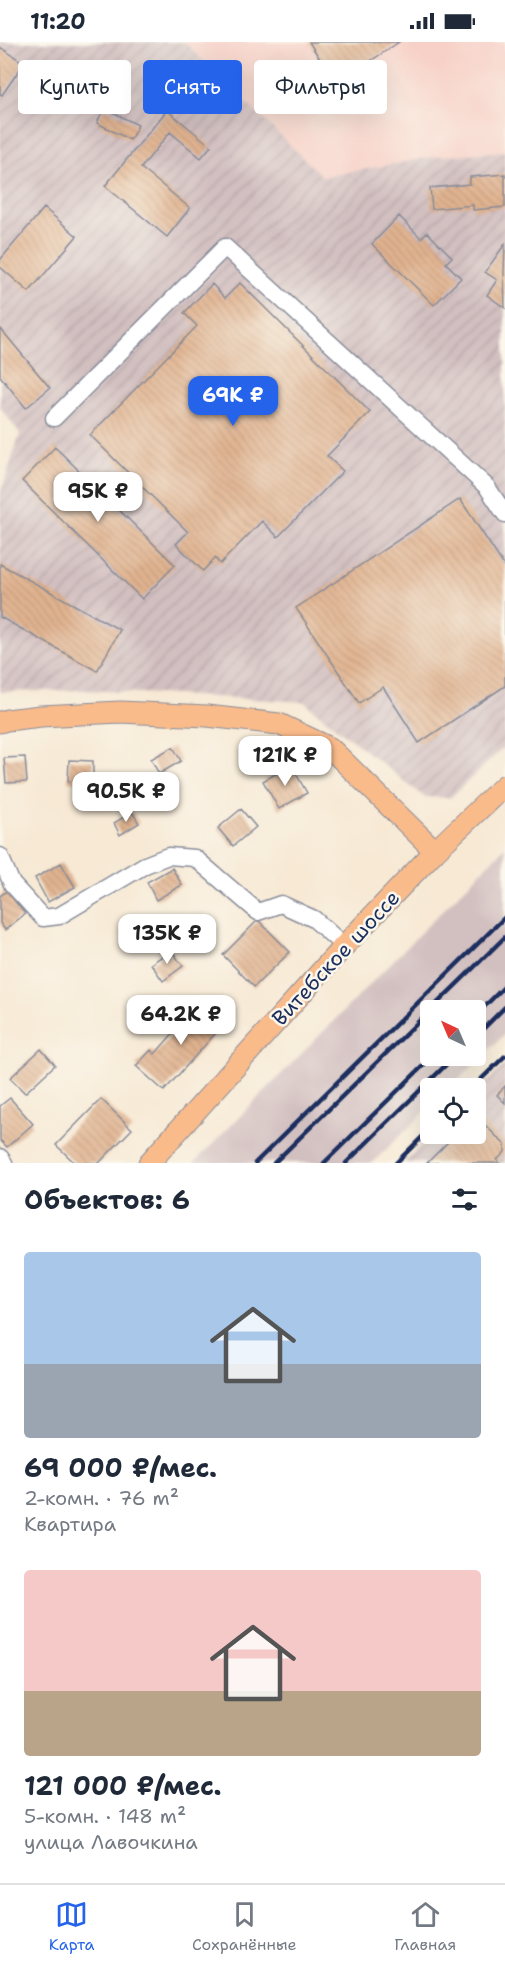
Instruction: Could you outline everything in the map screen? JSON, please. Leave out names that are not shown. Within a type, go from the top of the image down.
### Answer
[{"type":"main road","points":[[0,722],[41,716],[120,712],[207,716],[279,724],[330,748],[435,851]]},
{"type":"main road","name":"Витебское шоссе","points":[[149,1163],[344,946],[435,851],[505,785]]},
{"type":"street","points":[[54,418],[225,247],[487,487],[505,514]]},
{"type":"street","points":[[0,856],[12,884],[43,918],[59,916],[145,865],[168,856],[195,858],[258,912],[281,904],[314,919],[344,946]]},
{"type":"street","points":[[0,1157],[4,1163]]},
{"type":"shaded area","points":[[0,42],[184,42],[203,60],[143,60],[143,114],[242,114],[242,98],[254,110],[254,114],[258,114],[323,177],[431,157],[505,151],[505,746],[450,798],[424,797],[304,702],[84,690],[0,692],[0,495],[20,434],[0,407]]},
{"type":"shaded area","points":[[184,42],[505,42],[505,151],[431,157],[323,177],[258,114],[387,114],[387,60],[254,60],[254,110],[242,98],[242,60],[203,60]]},
{"type":"shaded area","points":[[505,847],[505,1034],[486,1053],[486,1000],[420,1000],[420,1066],[472,1066],[460,1078],[420,1078],[420,1117],[372,1163],[194,1163]]},
{"type":"shaded area","points":[[505,1064],[505,1163],[403,1163],[422,1144],[486,1144],[486,1082]]},
{"type":"building","points":[[309,42],[399,42],[372,60],[321,60]]},
{"type":"building","points":[[0,47],[20,60],[18,72],[2,95],[0,94]]},
{"type":"building","points":[[101,114],[116,114],[138,125],[130,140],[97,123]]},
{"type":"building","points":[[164,114],[172,114],[211,146],[201,158],[170,132],[141,168],[190,208],[167,237],[105,186]]},
{"type":"building","points":[[505,174],[505,207],[473,210],[473,205],[432,209],[430,188],[470,184],[470,177]]},
{"type":"building","points":[[44,208],[77,236],[29,292],[0,267],[0,260]]},
{"type":"building","points":[[399,216],[421,238],[427,232],[452,257],[446,263],[461,278],[434,305],[372,244]]},
{"type":"building","points":[[505,244],[505,308],[487,295],[497,280],[485,272]]},
{"type":"building","points":[[240,283],[370,412],[327,456],[343,471],[278,537],[262,521],[220,564],[215,558],[203,571],[176,544],[188,532],[90,435],[197,326],[184,313],[212,284],[225,298]]},
{"type":"building","points":[[0,328],[50,388],[26,408],[0,376]]},
{"type":"building","points":[[55,447],[175,565],[142,599],[22,481]]},
{"type":"building","points":[[460,499],[505,567],[505,686],[419,743],[383,687],[359,703],[296,608]]},
{"type":"building","points":[[0,564],[120,630],[97,671],[0,617]]},
{"type":"building","points":[[173,747],[181,761],[159,774],[151,759]]},
{"type":"building","points":[[25,757],[27,782],[6,783],[4,758]]},
{"type":"building","points":[[69,760],[93,761],[93,782],[68,781]]},
{"type":"building","points":[[291,765],[307,793],[279,809],[263,781]]},
{"type":"building","points":[[241,809],[256,827],[233,846],[218,828]]},
{"type":"building","points":[[132,812],[139,823],[120,835],[114,823]]},
{"type":"building","points":[[61,863],[75,887],[48,902],[35,878]]},
{"type":"building","points":[[172,868],[182,885],[156,900],[147,882]]},
{"type":"building","points":[[7,891],[25,914],[5,930],[0,923],[0,896]]},
{"type":"building","points":[[258,920],[290,952],[254,987],[223,955]]},
{"type":"building","points":[[171,950],[183,966],[163,981],[151,964]]},
{"type":"building","points":[[196,1000],[223,1025],[164,1091],[136,1066],[151,1050],[155,1054],[184,1021],[180,1018]]},
{"type":"building","points":[[41,1049],[55,1065],[25,1093],[10,1078]]},
{"type":"building","points":[[505,1086],[505,1103],[497,1095]]},
{"type":"building","points":[[10,1098],[33,1124],[7,1147],[0,1140],[0,1106]]},
{"type":"building","points":[[101,1099],[132,1129],[99,1163],[75,1163],[56,1145]]},
{"type":"building","points":[[486,1126],[505,1145],[505,1152],[497,1160],[500,1163],[427,1163],[446,1144],[486,1144]]},
{"type":"railway","points":[[255,1163],[505,917]]},
{"type":"railway","points":[[274,1163],[505,937]]},
{"type":"railway","points":[[486,1005],[505,986]]},
{"type":"railway","points":[[486,1026],[505,1007]]},
{"type":"railway","points":[[482,1078],[505,1056]]},
{"type":"railway","points":[[324,1163],[423,1066]]},
{"type":"railway","points":[[346,1163],[445,1066]]},
{"type":"railway","points":[[396,1163],[420,1139]]}]
